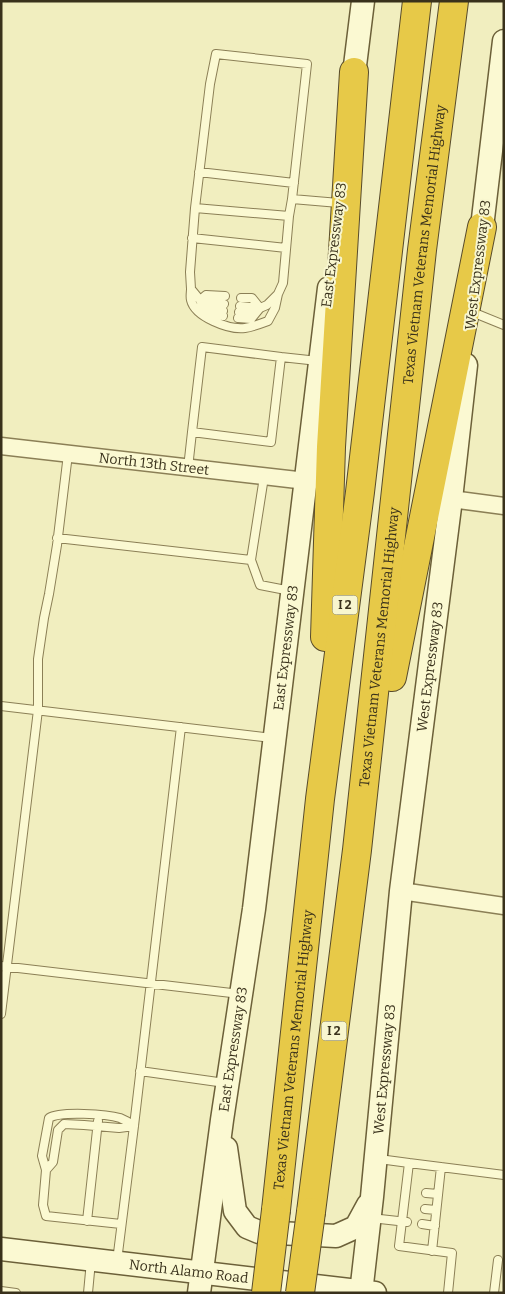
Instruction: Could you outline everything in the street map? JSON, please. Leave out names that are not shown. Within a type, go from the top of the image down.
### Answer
[{"type":"highway","name":"Texas Vietnam Veterans Memorial Highway","points":[[266,1293],[320,799],[360,492],[417,1]]},
{"type":"highway","name":"Texas Vietnam Veterans Memorial Highway","points":[[300,1293],[357,850],[422,250],[454,1]]},
{"type":"highway","points":[[320,799],[331,447],[354,72]]},
{"type":"highway","points":[[357,850],[482,227]]},
{"type":"main road","name":"East Expressway 83","points":[[200,1283],[222,1120],[254,909],[363,1]]},
{"type":"main road","name":"West Expressway 83","points":[[365,1292],[371,1207],[401,891],[451,499],[482,227],[500,106],[504,42]]},
{"type":"main road","points":[[222,1120],[235,1211],[247,1227],[258,1232],[336,1236],[356,1227],[371,1207]]},
{"type":"main road","name":"North Alamo Road","points":[[1,1249],[116,1262],[200,1283],[365,1292]]},
{"type":"street","name":"North 13th Street","points":[[1,446],[306,481]]},
{"type":"street","points":[[451,499],[504,506]]},
{"type":"street","points":[[401,891],[504,906]]},
{"type":"lane","points":[[216,54],[306,64],[294,183],[283,283],[275,308],[268,321],[243,328],[223,325],[202,315],[195,309],[190,300],[190,272],[199,172],[210,84],[216,54]]},
{"type":"lane","points":[[199,172],[294,183]]},
{"type":"lane","points":[[292,199],[339,203]]},
{"type":"lane","points":[[195,208],[290,216]]},
{"type":"lane","points":[[192,238],[286,248]]},
{"type":"lane","points":[[191,289],[200,300],[206,306],[224,307],[206,295],[200,300]]},
{"type":"lane","points":[[260,308],[251,319],[239,308],[267,306],[278,294]]},
{"type":"lane","points":[[472,312],[504,325]]},
{"type":"lane","points":[[188,468],[202,347],[320,361]]},
{"type":"lane","points":[[192,432],[271,442],[281,357]]},
{"type":"lane","points":[[1,1014],[4,966],[38,710],[38,659],[68,454]]},
{"type":"lane","points":[[264,477],[251,560],[260,585],[292,591]]},
{"type":"lane","points":[[57,538],[251,560]]},
{"type":"lane","points":[[1,706],[274,738]]},
{"type":"lane","points":[[116,1262],[181,727]]},
{"type":"lane","points":[[4,966],[241,994]]},
{"type":"lane","points":[[140,1071],[228,1083]]},
{"type":"lane","points":[[121,1224],[46,1216],[43,1204],[46,1170],[42,1156],[50,1118],[54,1115],[80,1114],[121,1118],[134,1126]]},
{"type":"lane","points":[[88,1221],[99,1115]]},
{"type":"lane","points":[[46,1170],[53,1162],[58,1130],[64,1124],[119,1128],[134,1126]]},
{"type":"lane","points":[[376,1159],[504,1175]]},
{"type":"lane","points":[[409,1163],[409,1191],[405,1222],[399,1246],[452,1253],[448,1293]]},
{"type":"lane","points":[[432,1250],[442,1167]]},
{"type":"lane","points":[[426,1193],[438,1194]]},
{"type":"lane","points":[[371,1207],[405,1222]]},
{"type":"lane","points":[[424,1209],[436,1210]]},
{"type":"lane","points":[[422,1224],[434,1226]]},
{"type":"lane","points":[[88,1293],[91,1259]]},
{"type":"lane","points":[[494,1293],[498,1260]]},
{"type":"lane","points":[[1,1291],[16,1293]]}]
